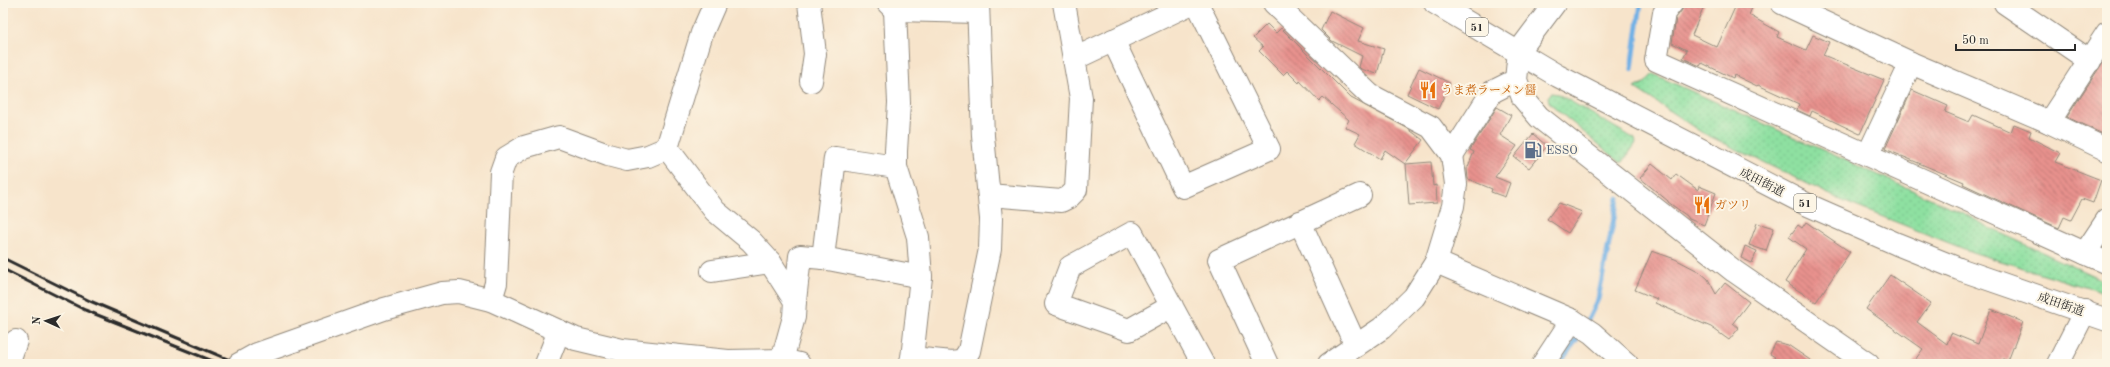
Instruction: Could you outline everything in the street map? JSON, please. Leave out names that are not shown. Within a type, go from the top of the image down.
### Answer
[{"type":"main road","points":[[667,148],[702,33],[715,3]]},
{"type":"main road","points":[[809,3],[815,54],[811,81]]},
{"type":"main road","points":[[989,195],[1060,201],[1069,197],[1076,190],[1081,98],[1064,3]]},
{"type":"main road","points":[[1074,58],[1192,3]]},
{"type":"main road","points":[[1113,40],[1183,187],[1269,149],[1197,3]]},
{"type":"main road","points":[[1274,3],[1370,95],[1431,127],[1452,155],[1456,184],[1453,206],[1436,262],[1414,297],[1382,328],[1329,364]]},
{"type":"main road","name":"成田街道","points":[[1435,3],[1558,76],[1808,205],[1959,269],[2085,311],[2107,320]]},
{"type":"main road","points":[[1555,3],[1518,51],[1516,80],[1523,98],[1539,117],[1734,271],[1868,364]]},
{"type":"main road","points":[[1672,3],[1664,12],[1656,60],[2107,263]]},
{"type":"main road","points":[[1782,3],[1815,9],[1912,63],[2049,122],[2107,150]]},
{"type":"main road","points":[[2005,3],[2090,61]]},
{"type":"main road","points":[[892,6],[978,7],[983,136],[991,219],[990,249],[969,351],[963,360],[952,362],[911,361],[921,278],[918,237],[896,167],[900,103],[892,6]]},
{"type":"main road","points":[[2049,122],[2107,33]]},
{"type":"main road","points":[[1868,155],[1912,63]]},
{"type":"main road","points":[[1452,155],[1492,92],[1516,80]]},
{"type":"main road","points":[[491,300],[496,283],[501,172],[506,158],[524,147],[559,137],[608,155],[627,160],[648,156],[667,148]]},
{"type":"main road","points":[[667,148],[715,210],[751,241],[770,262],[795,302]]},
{"type":"main road","points":[[823,258],[834,158],[896,167]]},
{"type":"main road","points":[[1267,364],[1219,260],[1360,194]]},
{"type":"main road","points":[[2085,253],[2107,220]]},
{"type":"main road","points":[[1300,222],[1356,346]]},
{"type":"main road","points":[[1172,306],[1129,330],[1056,304],[1070,268],[1132,233],[1204,364]]},
{"type":"main road","points":[[239,364],[257,354],[384,309],[442,293],[459,292],[491,300],[576,339],[622,350],[728,361],[790,362],[800,256],[823,258],[921,278]]},
{"type":"main road","points":[[712,271],[770,262]]},
{"type":"main road","points":[[1436,262],[1572,320],[1592,333],[1628,364]]},
{"type":"main road","points":[[2058,364],[2085,311]]},
{"type":"main road","points":[[1543,364],[1572,320]]},
{"type":"main road","points":[[546,364],[559,331]]},
{"type":"main road","points":[[8,364],[16,341]]},
{"type":"green space","points":[[1653,74],[1961,212],[1996,231],[2107,282],[2107,294],[1972,252],[1845,202],[1701,132],[1635,88],[1646,82]]},
{"type":"green space","points":[[1551,93],[1558,94],[1635,139],[1636,143],[1623,162],[1620,162],[1557,110],[1549,102],[1548,97]]},
{"type":"building","points":[[1684,3],[1705,3],[1692,35],[1717,47],[1737,3],[1754,3],[1749,15],[1779,32],[1777,37],[1806,50],[1813,35],[1829,42],[1823,55],[1884,80],[1860,134],[1812,111],[1810,116],[1797,110],[1799,104],[1758,85],[1757,86],[1734,75],[1733,78],[1702,63],[1700,66],[1683,58],[1687,50],[1672,43],[1676,18],[1682,10]]},
{"type":"building","points":[[1330,11],[1364,28],[1358,41],[1384,49],[1377,74],[1361,69],[1359,67],[1362,56],[1332,41],[1321,30]]},
{"type":"building","points":[[1267,24],[1276,33],[1281,28],[1351,98],[1407,128],[1423,140],[1405,164],[1385,150],[1380,159],[1355,143],[1360,134],[1345,127],[1349,120],[1323,97],[1319,101],[1300,81],[1299,83],[1287,71],[1283,75],[1259,51],[1263,47],[1253,38]]},
{"type":"building","points":[[2107,56],[2107,136],[2067,117]]},
{"type":"building","points":[[1419,68],[1450,83],[1438,109],[1407,94]]},
{"type":"building","points":[[1912,90],[1948,106],[1945,112],[1969,122],[1973,115],[2011,132],[2014,124],[2031,131],[2029,137],[2060,153],[2055,162],[2101,180],[2093,203],[2082,199],[2071,220],[2064,217],[2059,228],[1963,184],[1964,182],[1885,149]]},
{"type":"building","points":[[1497,107],[1511,115],[1500,135],[1517,146],[1495,177],[1510,183],[1505,197],[1491,192],[1492,189],[1468,179],[1467,169],[1474,152],[1470,150]]},
{"type":"building","points":[[1533,134],[1547,146],[1529,168],[1514,157]]},
{"type":"building","points":[[1431,162],[1433,186],[1436,185],[1437,203],[1409,205],[1406,164]]},
{"type":"building","points":[[1652,164],[1672,180],[1676,174],[1698,190],[1699,186],[1716,193],[1704,225],[1689,219],[1640,178]]},
{"type":"building","points":[[1559,203],[1582,212],[1568,233],[1547,219]]},
{"type":"building","points":[[1806,222],[1850,252],[1816,302],[1785,282],[1806,249],[1789,237],[1798,225],[1802,228]]},
{"type":"building","points":[[1757,223],[1774,228],[1766,251],[1749,245]]},
{"type":"building","points":[[1745,246],[1757,251],[1752,263],[1741,258]]},
{"type":"building","points":[[1652,251],[1675,259],[1700,272],[1708,279],[1716,294],[1725,283],[1749,302],[1733,323],[1739,328],[1729,340],[1711,327],[1655,303],[1657,299],[1635,290]]},
{"type":"building","points":[[1890,275],[1931,303],[1917,322],[1947,344],[1951,333],[1978,344],[1991,309],[2023,322],[2008,361],[2003,359],[2002,364],[1912,364],[1923,349],[1866,309]]},
{"type":"building","points":[[1776,342],[1788,345],[1816,364],[1770,364],[1775,357],[1770,354]]},
{"type":"waterway","points":[[1632,69],[1641,3]]},
{"type":"waterway","points":[[1586,324],[1598,299],[1618,198]]},
{"type":"waterway","points":[[1559,364],[1581,333]]},
{"type":"railway","points":[[3,258],[90,301],[239,364]]},
{"type":"railway","points":[[3,269],[85,310],[220,364]]},
{"type":"place","name":"うま煮ラーメン醤","points":[[1428,90]]},
{"type":"place","name":"ESSO","points":[[1533,150]]},
{"type":"place","name":"ガツリ","points":[[1702,205]]}]
